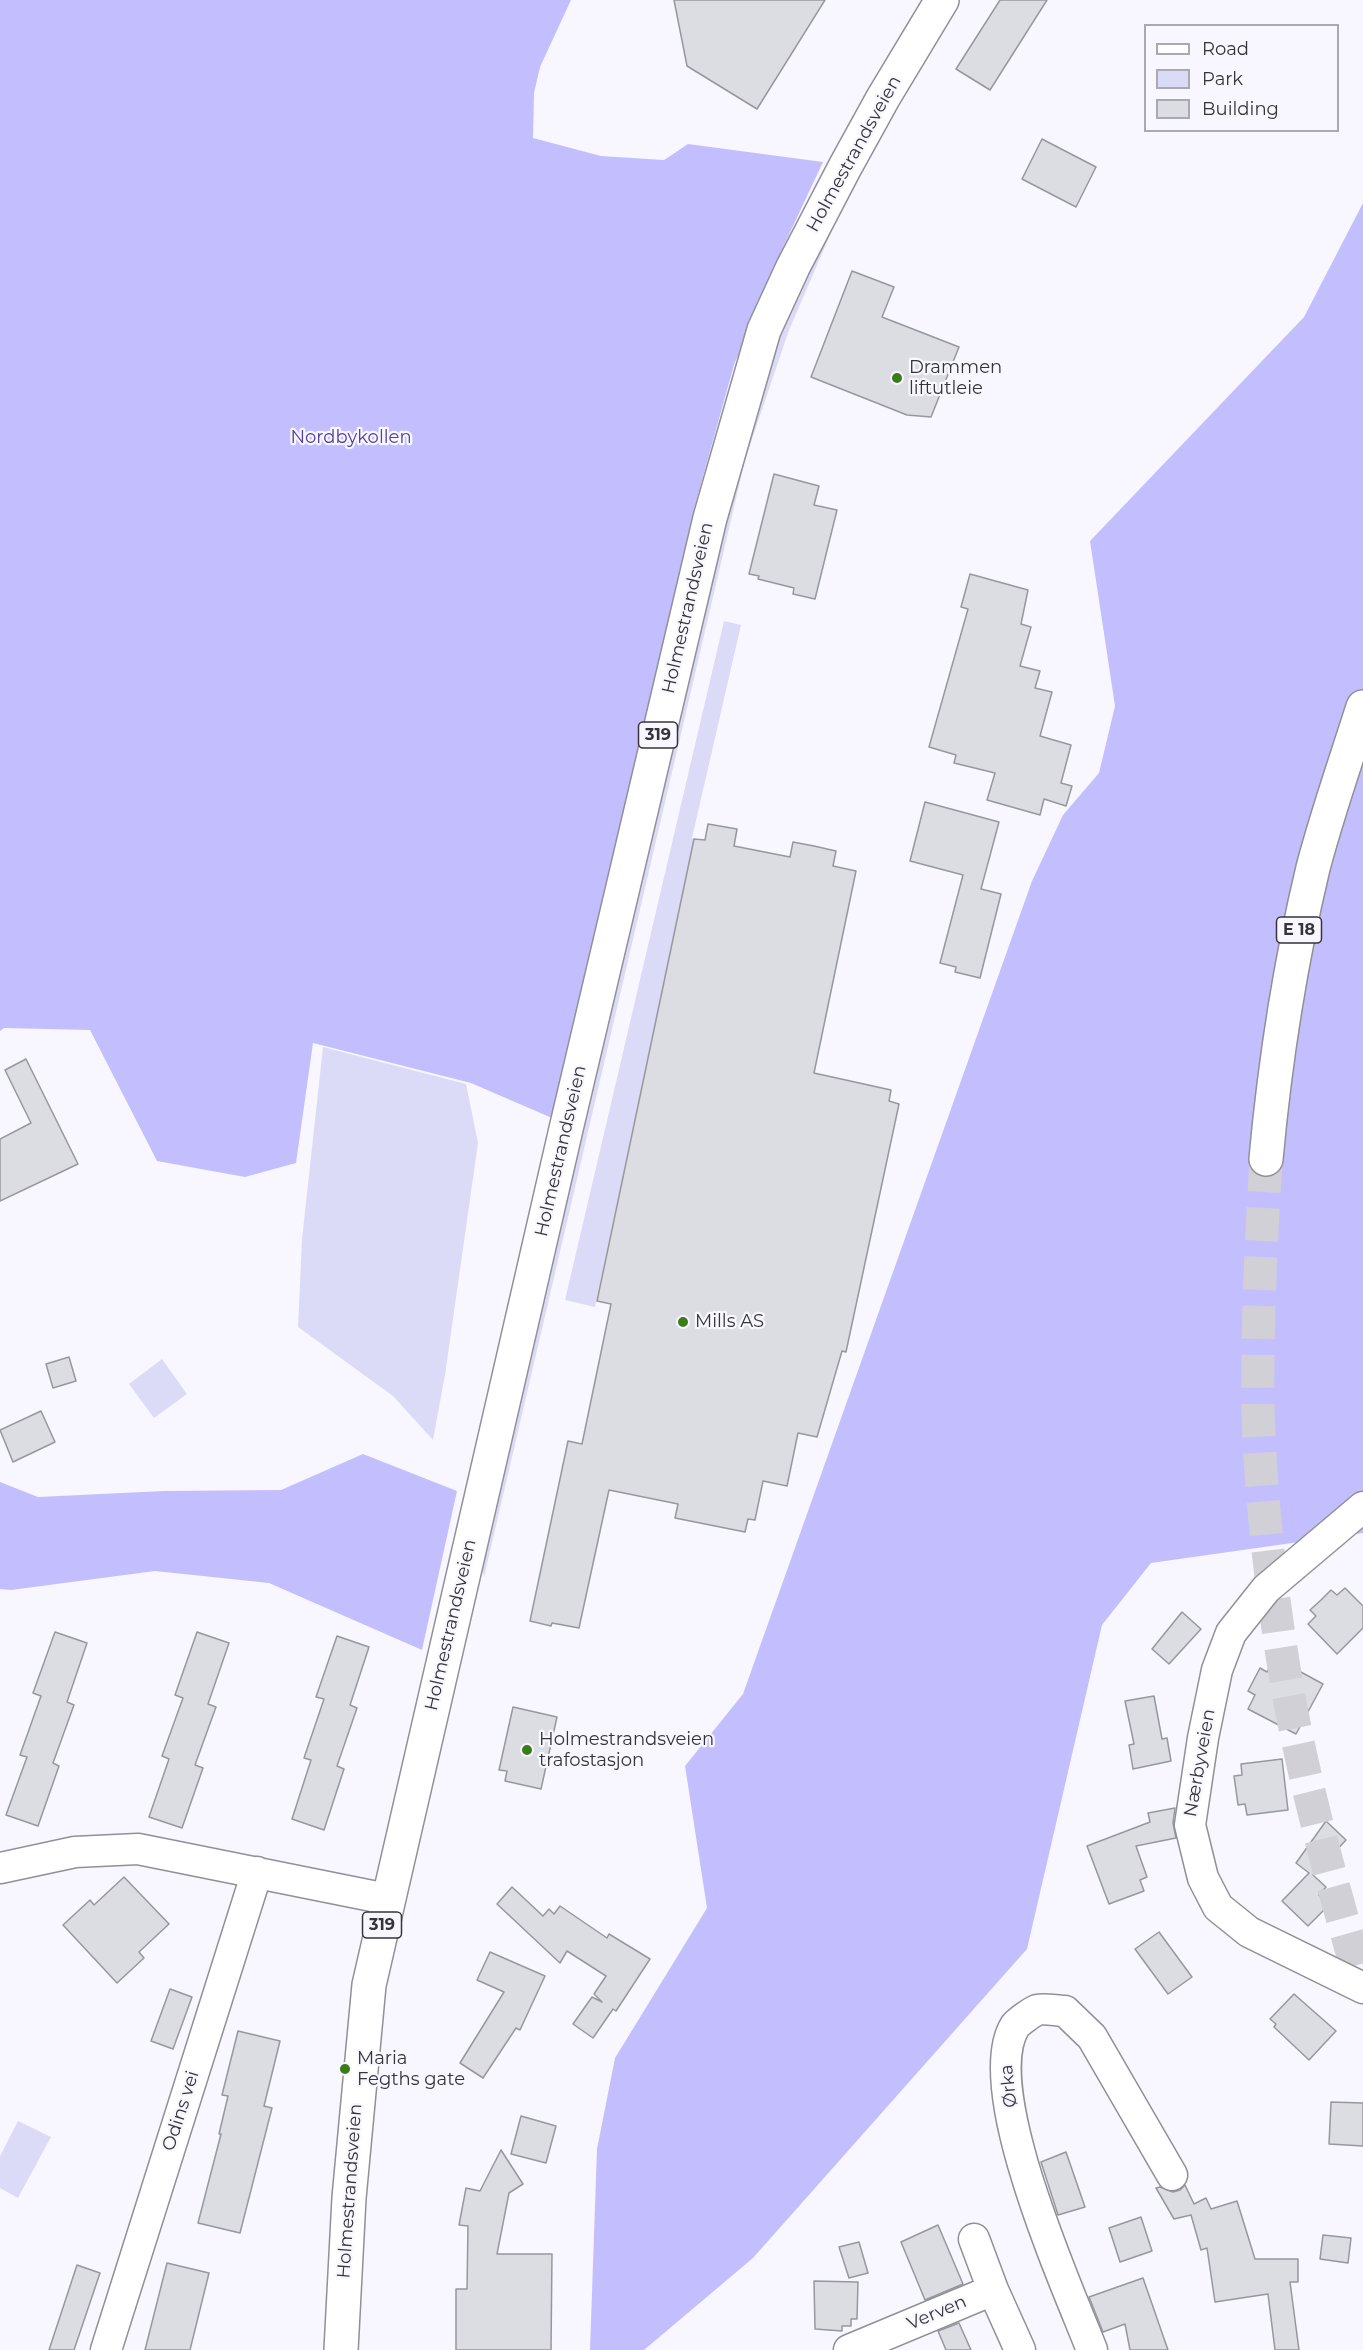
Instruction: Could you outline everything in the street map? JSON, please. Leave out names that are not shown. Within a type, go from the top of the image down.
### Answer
[{"type":"main road","name":"Holmestrandsveien","points":[[341,2350],[344,2263],[354,2126],[369,1984],[642,801],[710,518],[764,330],[793,267],[883,98],[942,0]]},
{"type":"main road","name":"E 18","points":[[1266,1159],[1280,1033],[1297,941],[1314,867],[1363,708]]},
{"type":"street","name":"Nærbyveien","points":[[1363,1507],[1266,1589],[1231,1633],[1217,1670],[1203,1738],[1190,1825],[1203,1878],[1218,1907],[1249,1932],[1363,1988]]},
{"type":"street","points":[[0,1868],[75,1852],[138,1849],[387,1899]]},
{"type":"street","name":"Odins vei","points":[[106,2350],[257,1872]]},
{"type":"street","name":"Ørka","points":[[1092,2350],[1023,2168],[1007,2093],[1006,2050],[1016,2025],[1037,2010],[1065,2011],[1092,2037],[1172,2175]]},
{"type":"street","points":[[974,2239],[993,2290],[1020,2350]]},
{"type":"street","name":"Verven","points":[[849,2350],[993,2290]]},
{"type":"green space","name":"Nordbykollen","points":[[0,0],[571,0],[540,67],[534,93],[533,138],[601,156],[664,160],[688,144],[823,162],[779,256],[734,365],[694,509],[552,1118],[471,1083],[313,1043],[296,1163],[245,1177],[157,1161],[90,1030],[4,1028],[0,1031]]},
{"type":"green space","points":[[1363,203],[1363,1533],[1151,1563],[1102,1625],[1027,1949],[753,2258],[644,2350],[590,2350],[597,2149],[615,2058],[707,1908],[685,1766],[743,1694],[1032,881],[1063,815],[1099,773],[1115,706],[1090,541],[1304,317]]},
{"type":"green space","points":[[834,226],[789,330],[745,460],[484,1577],[480,1563],[705,589],[782,325],[818,242]]},
{"type":"green space","points":[[724,621],[741,625],[692,838],[694,839],[595,1307],[565,1300]]},
{"type":"green space","points":[[323,1047],[466,1084],[478,1143],[445,1375],[433,1440],[393,1396],[298,1327],[302,1239]]},
{"type":"green space","points":[[162,1359],[187,1394],[154,1418],[129,1384]]},
{"type":"green space","points":[[363,1454],[457,1491],[422,1650],[269,1583],[155,1571],[11,1590],[0,1589],[0,1482],[38,1497],[164,1491],[281,1490]]},
{"type":"green space","points":[[18,2121],[51,2137],[18,2198],[0,2188],[0,2156]]},
{"type":"building","points":[[674,0],[825,0],[757,109],[687,66]]},
{"type":"building","points":[[1000,0],[1047,0],[990,90],[956,69]]},
{"type":"building","points":[[1042,139],[1096,167],[1076,207],[1022,179]]},
{"type":"building","points":[[852,271],[894,287],[882,317],[959,347],[931,417],[907,415],[811,377]]},
{"type":"building","points":[[774,474],[819,486],[814,505],[837,510],[815,599],[793,594],[794,588],[758,579],[759,576],[749,574]]},
{"type":"building","points":[[970,574],[1028,590],[1021,624],[1031,627],[1020,666],[1040,671],[1035,688],[1052,692],[1040,736],[1071,745],[1061,783],[1072,786],[1066,806],[1044,799],[1040,815],[987,800],[995,773],[954,763],[956,755],[929,747],[968,609],[961,607]]},
{"type":"building","points":[[925,802],[999,822],[981,889],[1001,894],[980,978],[955,972],[956,967],[940,963],[963,875],[910,861]]},
{"type":"building","points":[[708,824],[737,829],[734,846],[790,857],[793,842],[814,846],[836,851],[833,866],[856,871],[814,1073],[891,1090],[889,1101],[899,1104],[846,1352],[842,1351],[817,1437],[798,1433],[787,1486],[763,1481],[755,1520],[748,1519],[745,1532],[675,1518],[678,1504],[609,1490],[579,1628],[552,1623],[551,1626],[530,1621],[568,1441],[582,1444],[611,1304],[597,1301],[694,839],[705,840]]},
{"type":"building","points":[[26,1059],[78,1164],[0,1201],[0,1139],[31,1123],[5,1070]]},
{"type":"building","points":[[69,1357],[76,1381],[53,1388],[46,1364]]},
{"type":"building","points":[[41,1411],[55,1442],[13,1462],[0,1430]]},
{"type":"building","points":[[1345,1588],[1363,1606],[1363,1628],[1337,1654],[1308,1624],[1316,1616],[1310,1610],[1331,1590],[1337,1595]]},
{"type":"building","points":[[1182,1612],[1201,1629],[1169,1664],[1152,1649]]},
{"type":"building","points":[[55,1632],[87,1643],[67,1702],[74,1705],[53,1763],[59,1766],[38,1826],[6,1815],[27,1757],[20,1755],[41,1696],[33,1693]]},
{"type":"building","points":[[197,1632],[229,1643],[208,1704],[216,1707],[195,1765],[203,1768],[182,1828],[149,1817],[169,1759],[162,1756],[183,1698],[175,1695]]},
{"type":"building","points":[[337,1636],[369,1647],[350,1705],[357,1708],[337,1766],[344,1769],[324,1830],[292,1819],[311,1760],[304,1758],[324,1699],[316,1697]]},
{"type":"building","points":[[1275,1658],[1323,1684],[1296,1734],[1248,1709],[1255,1695],[1248,1691],[1260,1668],[1267,1672]]},
{"type":"building","points":[[1154,1696],[1162,1739],[1167,1738],[1171,1761],[1133,1769],[1129,1745],[1134,1744],[1125,1701]]},
{"type":"building","name":"Holmestrandsveien trafostasjon","points":[[513,1707],[557,1717],[541,1789],[505,1781],[507,1771],[499,1770]]},
{"type":"building","points":[[1282,1759],[1288,1810],[1247,1815],[1245,1804],[1238,1805],[1234,1776],[1242,1775],[1241,1764]]},
{"type":"building","points":[[1175,1808],[1173,1823],[1176,1838],[1136,1846],[1147,1877],[1140,1880],[1144,1891],[1109,1904],[1087,1846],[1150,1822],[1148,1813]]},
{"type":"building","points":[[1326,1821],[1346,1840],[1313,1875],[1326,1887],[1319,1895],[1329,1905],[1308,1926],[1282,1901],[1309,1873],[1296,1863]]},
{"type":"building","points":[[124,1877],[169,1924],[139,1952],[144,1958],[117,1983],[63,1925],[90,1900],[94,1905]]},
{"type":"building","points":[[512,1887],[543,1916],[549,1909],[554,1914],[560,1906],[607,1938],[609,1934],[650,1959],[616,2011],[613,2009],[593,2038],[573,2024],[592,1997],[602,2002],[594,1994],[606,1976],[567,1951],[560,1963],[497,1904]]},
{"type":"building","points":[[1159,1932],[1192,1977],[1168,1994],[1135,1949]]},
{"type":"building","points":[[490,1952],[545,1976],[520,2030],[516,2028],[483,2078],[460,2063],[504,1992],[477,1980]]},
{"type":"building","points":[[170,1989],[192,1997],[173,2049],[151,2041]]},
{"type":"building","points":[[1294,1994],[1336,2031],[1309,2060],[1274,2027],[1276,2024],[1270,2019]]},
{"type":"building","points":[[238,2031],[280,2041],[264,2106],[272,2108],[240,2233],[198,2223],[221,2134],[219,2134],[228,2096],[222,2095]]},
{"type":"building","points":[[1331,2102],[1363,2103],[1363,2146],[1329,2144]]},
{"type":"building","points":[[521,2116],[556,2126],[546,2163],[511,2154]]},
{"type":"building","points":[[501,2150],[523,2184],[509,2193],[497,2254],[552,2254],[551,2350],[456,2350],[456,2289],[467,2289],[468,2226],[459,2225],[466,2188],[480,2191]]},
{"type":"building","points":[[1066,2152],[1085,2207],[1058,2215],[1041,2162]]},
{"type":"building","points":[[1185,2185],[1194,2204],[1206,2198],[1211,2209],[1237,2201],[1255,2259],[1298,2259],[1298,2282],[1290,2282],[1299,2350],[1275,2350],[1268,2294],[1215,2302],[1207,2248],[1201,2250],[1191,2215],[1174,2219],[1156,2188],[1160,2187],[1173,2192]]},
{"type":"building","points":[[1141,2217],[1152,2251],[1120,2262],[1109,2228]]},
{"type":"building","points":[[938,2225],[963,2284],[925,2300],[901,2242]]},
{"type":"building","points":[[1323,2235],[1351,2238],[1348,2263],[1320,2259]]},
{"type":"building","points":[[859,2242],[868,2273],[849,2278],[839,2247]]},
{"type":"building","points":[[167,2263],[209,2273],[190,2350],[145,2350]]},
{"type":"building","points":[[77,2265],[100,2273],[74,2350],[49,2350]]},
{"type":"building","points":[[1143,2278],[1168,2350],[1130,2350],[1125,2324],[1103,2332],[1089,2297]]},
{"type":"building","points":[[814,2281],[858,2282],[857,2319],[851,2319],[851,2326],[842,2326],[842,2331],[815,2329]]},
{"type":"building","points":[[959,2323],[971,2350],[946,2350],[938,2331]]},
{"type":"tunnel","points":[[1266,1159],[1258,1346],[1258,1408],[1261,1474],[1271,1575],[1292,1714],[1330,1873],[1363,1991]]},
{"type":"place","name":"Drammen liftutleie","points":[[897,378]]},
{"type":"place","name":"Mills AS","points":[[683,1322]]},
{"type":"place","name":"Holmestrandsveien trafostasjon","points":[[527,1750]]},
{"type":"place","name":"Maria Fegths gate","points":[[345,2069]]}]
